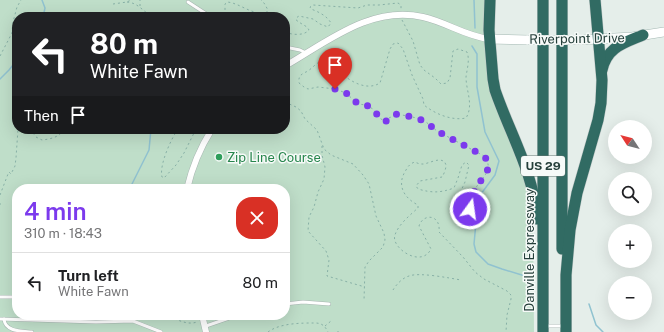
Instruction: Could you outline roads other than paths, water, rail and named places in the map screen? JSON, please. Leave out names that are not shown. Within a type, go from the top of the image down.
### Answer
[{"type":"highway","points":[[490,0],[489,39],[495,90],[526,166],[534,196],[538,227],[541,302],[543,314]]},
{"type":"highway","name":"Danville Expressway","points":[[543,0],[543,329]]},
{"type":"highway","name":"US 29","points":[[562,0],[564,330]]},
{"type":"highway","points":[[564,330],[570,230],[577,193],[598,120],[602,90],[595,0]]},
{"type":"highway","points":[[601,72],[609,53],[618,46],[643,35]]},
{"type":"street","points":[[290,63],[339,33],[365,21],[385,16],[401,15],[424,17],[474,36],[489,39]]},
{"type":"street","name":"Riverpoint Drive","points":[[489,39],[581,40],[664,32]]},
{"type":"street","points":[[188,184],[198,154],[209,134]]},
{"type":"lane","points":[[188,2],[203,12]]},
{"type":"lane","points":[[290,48],[307,53]]},
{"type":"lane","points":[[0,298],[12,297]]},
{"type":"lane","points":[[290,303],[303,302],[329,304]]},
{"type":"lane","points":[[12,319],[2,319],[9,329],[32,332]]},
{"type":"lane","points":[[33,320],[139,322],[161,332]]},
{"type":"lane","points":[[206,329],[227,320]]},
{"type":"lane","points":[[543,329],[564,330]]},
{"type":"waterway","points":[[42,0],[45,8],[44,12]]},
{"type":"waterway","points":[[474,0],[475,28]]},
{"type":"waterway","points":[[472,46],[477,54],[477,87],[485,132],[499,161],[495,175],[481,194],[477,212],[474,244],[476,252],[488,264],[525,276]]},
{"type":"waterway","points":[[0,79],[12,66]]},
{"type":"waterway","points":[[132,184],[149,150],[151,134]]},
{"type":"waterway","points":[[589,304],[596,325],[603,332]]},
{"type":"place","name":"Zip Line Course","points":[[219,157]]}]
